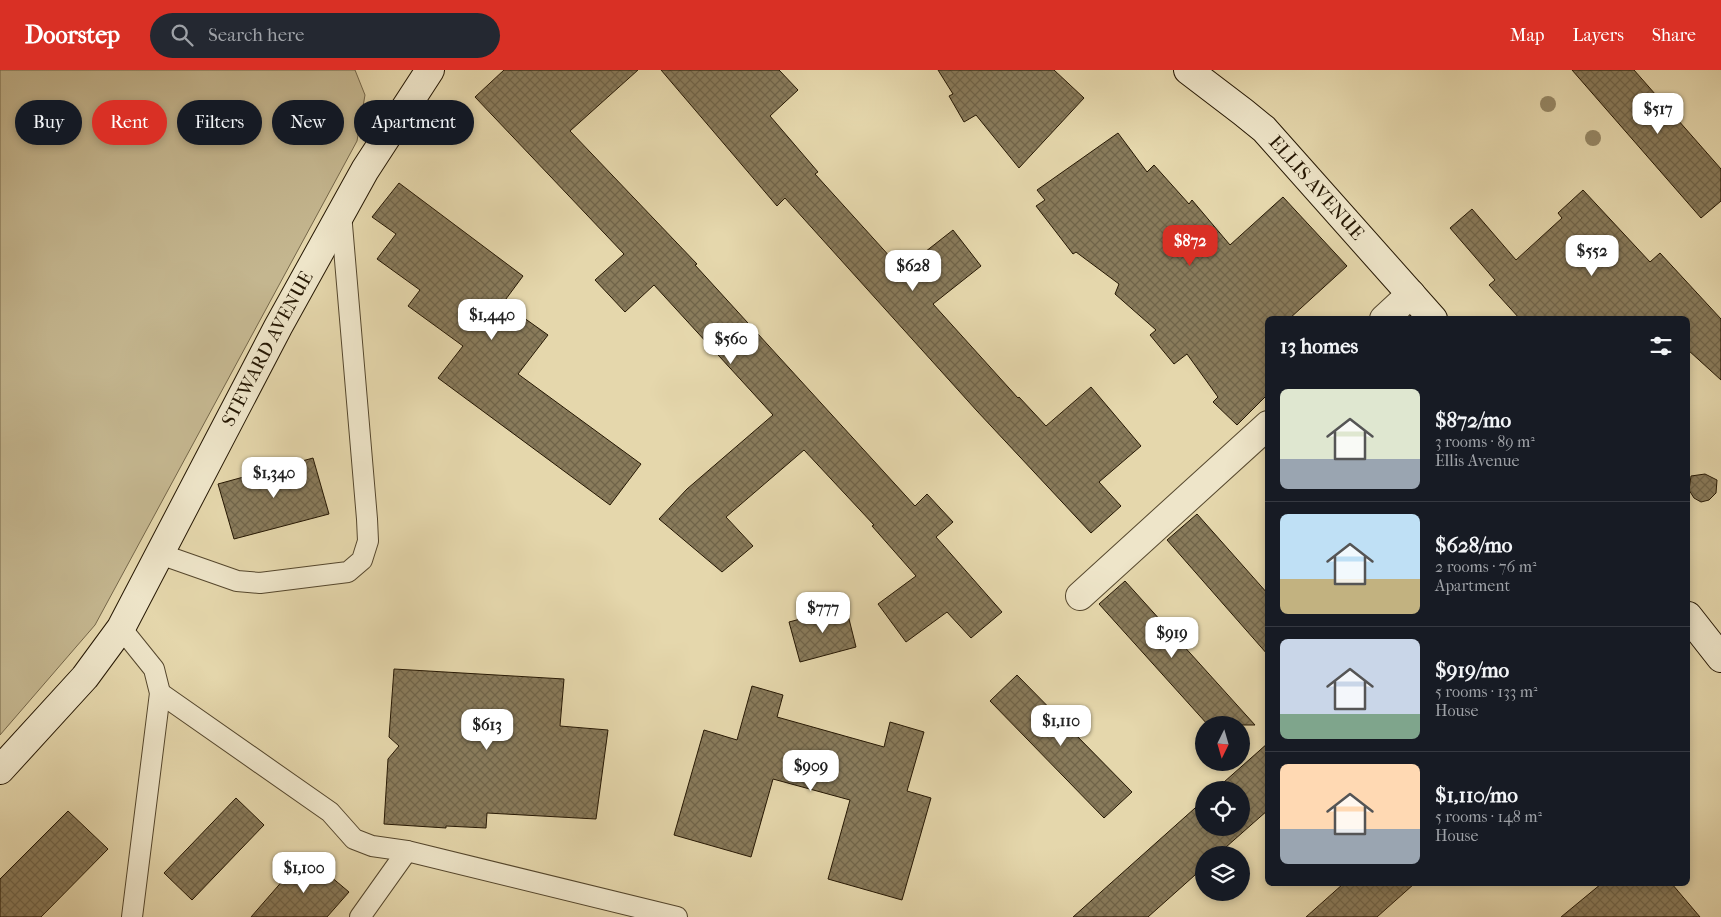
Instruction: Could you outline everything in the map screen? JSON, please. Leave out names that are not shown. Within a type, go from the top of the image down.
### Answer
[{"type":"street","name":"ELLIS AVENUE","points":[[1188,70],[1244,112],[1264,130],[1430,316]]},
{"type":"street","name":"STEWARD AVENUE","points":[[0,770],[85,677],[121,628],[278,327],[365,170],[422,73]]},
{"type":"street","points":[[1387,316],[1411,294]]},
{"type":"street","points":[[1080,596],[1265,428]]},
{"type":"street","points":[[1690,619],[1721,658]]},
{"type":"lane","points":[[160,554],[237,581],[260,583],[348,572],[362,560],[368,541],[367,519],[341,214]]},
{"type":"lane","points":[[121,628],[154,669],[160,693],[132,917]]},
{"type":"lane","points":[[160,693],[330,812],[354,839],[372,846],[408,851],[678,917]]},
{"type":"lane","points":[[360,917],[408,851]]},
{"type":"shaded area","points":[[0,70],[355,70],[365,95],[364,100],[354,100],[355,145],[95,625],[0,735]]},
{"type":"building","points":[[504,70],[638,70],[570,131],[697,264],[695,265],[915,506],[927,494],[953,522],[936,537],[1002,612],[971,638],[947,612],[906,642],[878,604],[916,576],[872,526],[874,525],[804,450],[726,517],[753,546],[722,572],[659,519],[687,489],[773,415],[654,285],[625,312],[595,280],[624,254],[475,97]]},
{"type":"building","points":[[661,70],[779,70],[798,90],[770,116],[818,172],[815,174],[902,270],[953,230],[981,266],[933,304],[1018,398],[1046,426],[1091,387],[1141,446],[1099,482],[1121,506],[1091,533],[977,411],[785,198],[777,206]]},
{"type":"building","points":[[938,70],[1054,70],[1084,98],[1019,168],[976,115],[964,122],[949,96],[953,94]]},
{"type":"building","points":[[1572,70],[1634,70],[1721,169],[1721,201],[1701,218]]},
{"type":"building","points":[[1118,133],[1147,172],[1154,165],[1189,204],[1192,200],[1230,245],[1283,197],[1347,266],[1292,316],[1265,316],[1265,397],[1237,425],[1213,402],[1218,397],[1187,354],[1174,364],[1150,335],[1156,330],[1115,294],[1119,284],[1076,252],[1073,254],[1036,206],[1045,200],[1037,190]]},
{"type":"building","points":[[399,183],[523,276],[503,303],[548,335],[518,374],[641,464],[610,505],[438,378],[463,346],[408,306],[420,290],[377,259],[396,234],[372,217]]},
{"type":"building","points":[[1583,190],[1650,262],[1660,253],[1721,319],[1721,380],[1690,352],[1690,316],[1517,316],[1489,285],[1495,280],[1450,228],[1472,209],[1516,260],[1562,218],[1558,213]]},
{"type":"building","points":[[313,458],[329,514],[234,539],[218,484]]},
{"type":"building","points":[[1705,474],[1717,480],[1716,493],[1709,500],[1701,502],[1694,498],[1690,492],[1691,476]]},
{"type":"building","points":[[1197,514],[1265,591],[1265,652],[1167,540]]},
{"type":"building","points":[[1125,581],[1247,716],[1200,716],[1099,604]]},
{"type":"building","points":[[846,607],[856,647],[800,662],[789,622]]},
{"type":"building","points":[[394,669],[564,679],[560,726],[608,730],[596,819],[487,813],[486,828],[446,826],[446,828],[384,824],[388,759],[399,746],[389,737]]},
{"type":"building","points":[[1017,675],[1132,792],[1104,818],[990,701]]},
{"type":"building","points":[[752,686],[783,695],[777,717],[884,747],[890,722],[924,732],[907,791],[931,798],[902,900],[828,879],[850,800],[773,779],[751,857],[674,835],[704,730],[737,740]]},
{"type":"building","points":[[1265,746],[1265,813],[1250,826],[1250,781],[1225,781],[1236,771],[1250,771],[1250,759]]},
{"type":"building","points":[[236,798],[264,825],[192,900],[164,873]]},
{"type":"building","points":[[1195,808],[1195,836],[1239,836],[1227,846],[1195,846],[1195,875],[1148,917],[1073,917]]},
{"type":"building","points":[[68,811],[108,849],[41,917],[0,917],[0,879]]},
{"type":"building","points":[[305,855],[349,892],[327,917],[251,917]]},
{"type":"building","points":[[1341,886],[1412,886],[1377,917],[1306,917]]},
{"type":"building","points":[[1599,886],[1674,886],[1700,917],[1561,917]]}]
